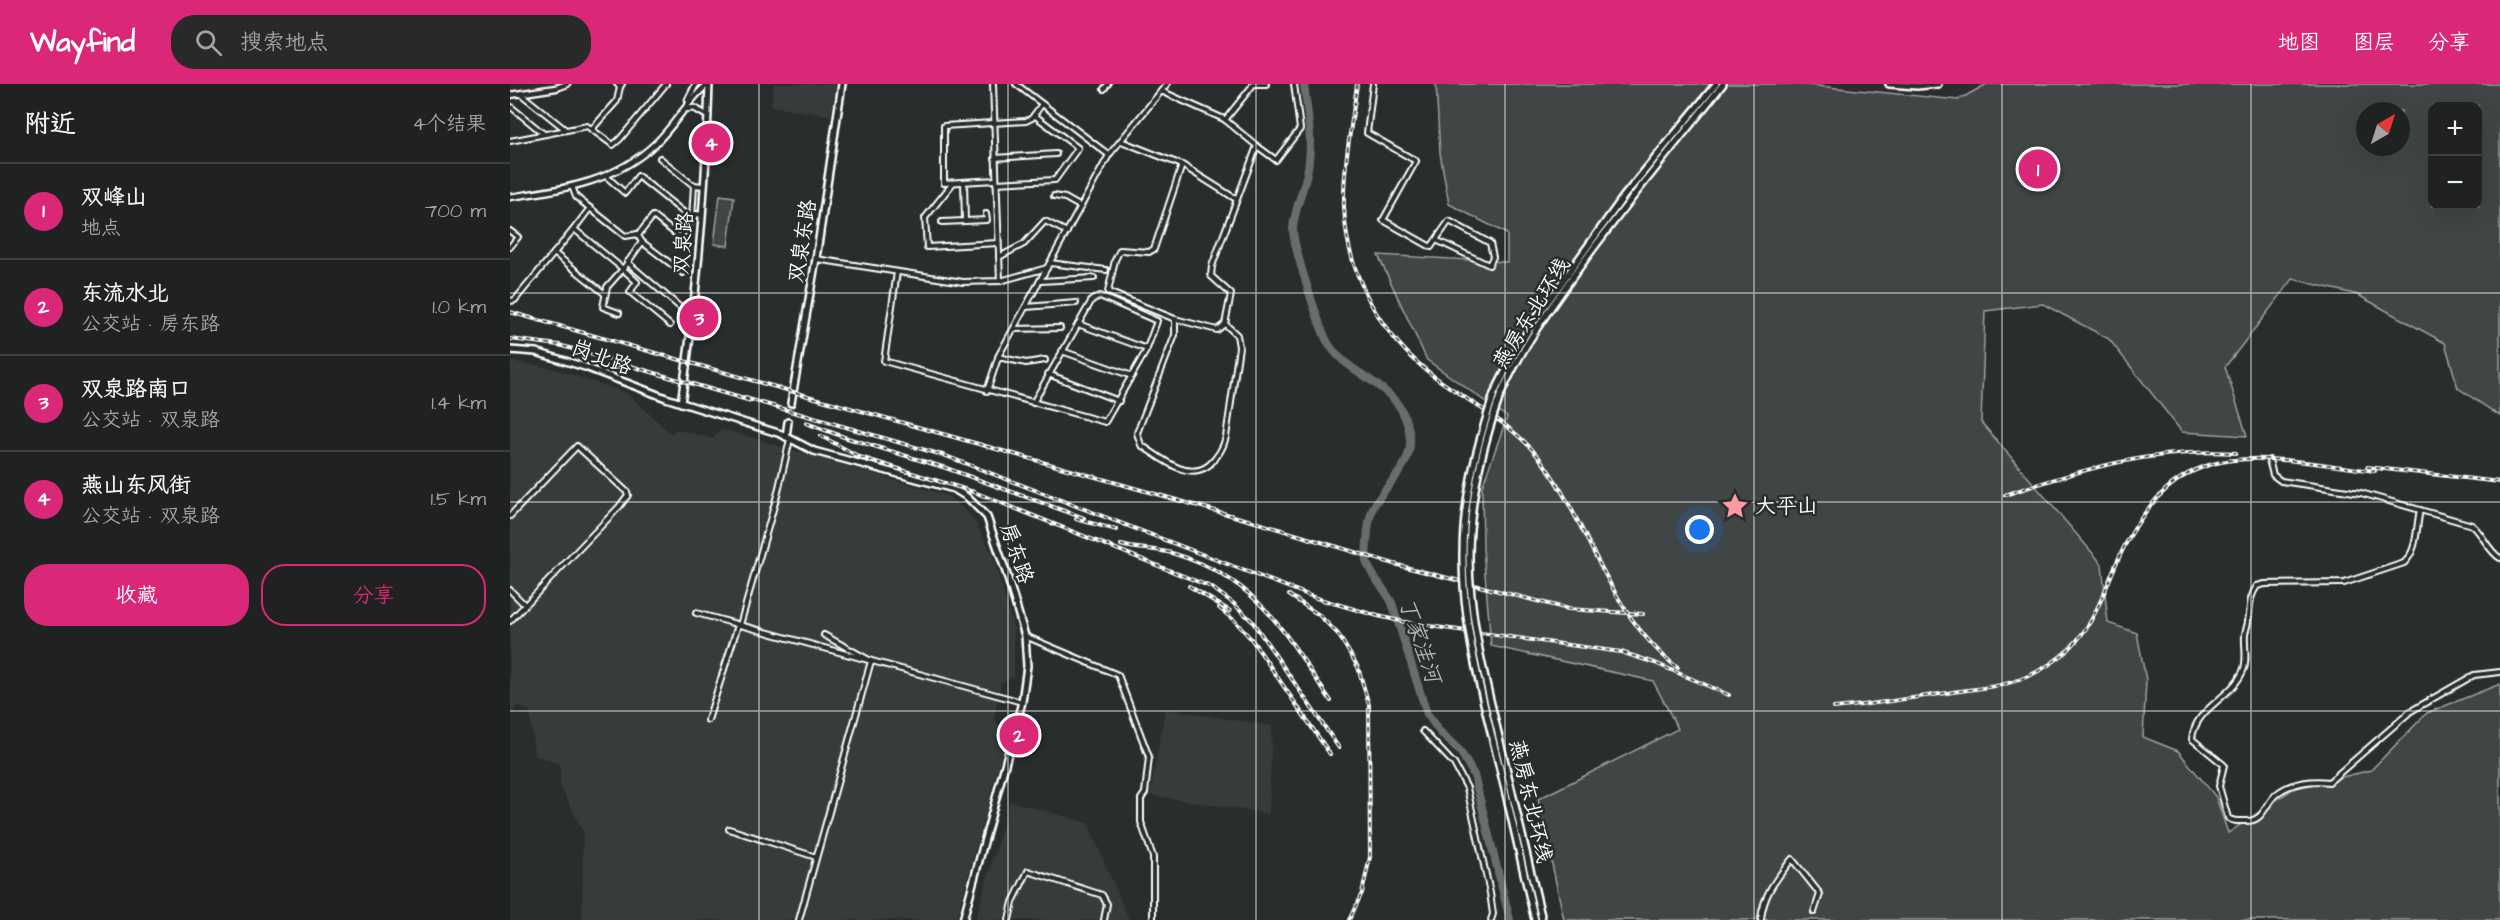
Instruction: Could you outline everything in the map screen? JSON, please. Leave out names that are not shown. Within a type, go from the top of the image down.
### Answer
[{"type":"main road","name":"双泉路","points":[[681,403],[696,300],[708,84]]},
{"type":"main road","name":"双泉东路","points":[[791,403],[816,259],[842,84]]},
{"type":"main road","name":"燕房东北环线","points":[[1535,920],[1465,612],[1462,552],[1475,456],[1497,395],[1519,346],[1624,196],[1716,84]]},
{"type":"main road","name":"燕房东北环线","points":[[1542,920],[1480,657],[1470,592],[1469,554],[1478,477],[1497,395],[1518,357],[1566,285],[1627,201],[1723,84]]},
{"type":"main road","points":[[1889,84],[1917,86],[1938,84]]},
{"type":"main road","name":"岗北路","points":[[510,350],[536,352],[585,367],[681,403]]},
{"type":"main road","name":"房东路","points":[[681,403],[788,438],[814,451],[954,489],[967,497],[987,517],[1010,583],[1025,636],[1027,666],[1022,702],[963,920]]},
{"type":"main road","points":[[788,422],[788,438]]},
{"type":"street","points":[[510,95],[556,88],[567,84]]},
{"type":"street","points":[[510,136],[512,141],[587,126],[613,145],[666,84]]},
{"type":"street","points":[[683,110],[696,84]]},
{"type":"street","points":[[510,197],[590,183],[606,176],[645,153],[665,133],[695,95],[708,84]]},
{"type":"street","points":[[993,84],[1000,281]]},
{"type":"street","points":[[1016,84],[1109,155]]},
{"type":"street","points":[[1104,89],[1108,84]]},
{"type":"street","points":[[987,391],[998,357],[1109,155],[1167,84]]},
{"type":"street","points":[[1225,120],[1252,84],[1266,84]]},
{"type":"street","points":[[1161,91],[1225,120],[1276,160],[1300,129],[1294,84]]},
{"type":"street","points":[[1373,84],[1367,133],[1416,161],[1383,220],[1431,247],[1449,221],[1491,243],[1493,257],[1489,265],[1436,240]]},
{"type":"street","points":[[592,129],[616,101],[620,85]]},
{"type":"street","points":[[520,93],[566,130]]},
{"type":"street","points":[[1034,115],[1078,148],[1055,180],[944,183],[944,126],[1026,121],[1042,104]]},
{"type":"street","points":[[510,106],[544,134]]},
{"type":"street","points":[[683,110],[694,108],[708,116]]},
{"type":"street","points":[[1120,141],[1182,165],[1236,200]]},
{"type":"street","points":[[1182,165],[1154,249],[1149,252],[1120,250],[1115,260],[1108,292],[1175,319],[1217,330],[1225,324],[1231,294],[1210,274],[1257,146]]},
{"type":"street","points":[[995,158],[1056,154]]},
{"type":"street","points":[[660,158],[694,185],[704,186]]},
{"type":"street","points":[[606,176],[625,193],[638,176],[692,219]]},
{"type":"street","points":[[964,182],[965,221]]},
{"type":"street","points":[[953,183],[925,218],[927,247],[998,243]]},
{"type":"street","points":[[692,219],[694,185]]},
{"type":"street","points":[[572,186],[576,197],[625,236],[637,234],[653,216],[680,237],[696,214],[702,215]]},
{"type":"street","points":[[1054,196],[1065,198],[1081,207]]},
{"type":"street","points":[[510,301],[515,300],[590,208]]},
{"type":"street","points":[[942,222],[987,220],[986,214]]},
{"type":"street","points":[[999,257],[1023,244],[1045,220],[1067,232]]},
{"type":"street","points":[[574,229],[637,282],[630,292],[670,326]]},
{"type":"street","points":[[510,231],[518,237],[510,247]]},
{"type":"street","points":[[637,234],[642,242],[683,273]]},
{"type":"street","points":[[619,313],[603,307],[607,287],[642,242]]},
{"type":"street","points":[[554,253],[605,294]]},
{"type":"street","points":[[816,259],[963,282],[1000,281],[1047,268]]},
{"type":"street","points":[[627,262],[682,309]]},
{"type":"street","points":[[1050,263],[1106,270]]},
{"type":"street","points":[[897,272],[884,362],[987,391],[1105,422],[1147,350],[1157,321],[1100,296],[1092,300],[1033,403]]},
{"type":"street","points":[[1040,281],[1094,278]]},
{"type":"street","points":[[1025,307],[1076,303]]},
{"type":"street","points":[[1175,319],[1175,335],[1137,433],[1141,446],[1170,464],[1190,472],[1204,468],[1224,447],[1239,347],[1237,335],[1225,324]]},
{"type":"street","points":[[1078,324],[1147,350]]},
{"type":"street","points":[[1013,329],[1060,328]]},
{"type":"street","points":[[1062,351],[1132,376]]},
{"type":"street","points":[[998,357],[1026,363],[1045,360]]},
{"type":"street","points":[[1048,374],[1119,401]]},
{"type":"street","points":[[708,720],[738,625],[740,625],[778,492],[788,438]]},
{"type":"street","points":[[510,516],[577,446],[628,495],[510,621]]},
{"type":"street","points":[[2269,460],[2273,475],[2281,481],[2361,494],[2472,525],[2485,539],[2494,554],[2500,558]]},
{"type":"street","points":[[2420,510],[2414,549],[2411,557],[2404,563],[2344,583],[2265,584],[2257,586],[2253,592],[2248,607],[2249,621],[2245,632],[2245,669],[2237,683],[2218,703],[2203,712],[2193,731],[2192,739],[2224,765],[2219,786],[2228,818],[2234,821],[2250,822],[2264,813],[2280,791],[2315,780],[2329,782],[2411,711],[2474,675],[2500,672]]},
{"type":"street","points":[[510,590],[525,605]]},
{"type":"street","points":[[696,613],[1022,702]]},
{"type":"street","points":[[824,635],[871,661]]},
{"type":"street","points":[[1025,636],[1118,675],[1149,757],[1145,793],[1141,799],[1141,822],[1153,857],[1153,920]]},
{"type":"street","points":[[799,920],[871,661]]},
{"type":"street","points":[[1423,731],[1454,764],[1467,788],[1490,893],[1493,914],[1491,920]]},
{"type":"street","points":[[729,829],[816,856]]},
{"type":"street","points":[[1761,920],[1762,908],[1771,885],[1792,859],[1820,894],[1814,912]]},
{"type":"street","points":[[1009,920],[1013,902],[1028,871],[1102,895],[1107,904],[1104,920]]},
{"type":"shaded area","points":[[774,84],[836,84],[831,116],[771,106]]},
{"type":"shaded area","points":[[1436,84],[1797,84],[1958,100],[1987,84],[2500,84],[2500,416],[2458,388],[2445,343],[2358,295],[2293,279],[2225,367],[2247,436],[2182,432],[2109,339],[2043,304],[1985,311],[1981,422],[2102,564],[2108,623],[2137,633],[2146,680],[2143,737],[2178,751],[2216,797],[2228,833],[2293,789],[2371,770],[2427,713],[2500,684],[2500,920],[1564,920],[1538,799],[1678,729],[1653,681],[1491,646],[1483,549],[1482,487],[1507,417],[1427,360],[1378,255],[1507,262],[1507,234],[1449,204],[1440,153]]},
{"type":"shaded area","points":[[720,195],[734,197],[728,246],[714,244]]},
{"type":"shaded area","points":[[510,361],[551,368],[627,393],[671,434],[676,429],[712,439],[722,429],[949,496],[972,517],[992,553],[1014,629],[1014,676],[1001,683],[994,719],[1007,734],[956,920],[582,920],[583,831],[560,786],[560,764],[534,755],[530,711],[517,705],[510,721]]},
{"type":"shaded area","points":[[1165,709],[1272,726],[1269,814],[1150,795]]},
{"type":"shaded area","points":[[1010,801],[1088,823],[1129,920],[975,920]]},
{"type":"waterway","name":"丁家洼河","points":[[1304,84],[1310,152],[1308,170],[1293,228],[1301,267],[1327,341],[1336,354],[1387,393],[1398,405],[1406,420],[1410,439],[1410,449],[1403,467],[1374,506],[1370,518],[1366,560],[1392,603],[1427,714],[1439,731],[1460,751],[1474,775],[1510,920]]},
{"type":"tunnel","points":[[788,422],[791,403]]},
{"type":"railway","points":[[1357,84],[1346,160],[1344,206],[1351,256],[1370,302],[1398,343],[1416,361],[1435,377],[1493,416],[1533,450],[1561,490],[1618,598],[1635,624],[1678,668]]},
{"type":"railway","points":[[510,312],[1255,522],[1394,564],[1568,609],[1643,614]]},
{"type":"railway","points":[[510,339],[559,345],[751,401]]},
{"type":"railway","points":[[745,398],[946,456],[1316,598],[1414,624],[1621,652],[1655,663],[1729,695]]},
{"type":"railway","points":[[806,423],[946,468],[1084,518]]},
{"type":"railway","points":[[821,436],[860,457],[974,492],[1211,587],[1252,621],[1339,748]]},
{"type":"railway","points":[[2005,495],[2119,462],[2176,454],[2236,453]]},
{"type":"railway","points":[[1834,708],[2002,685],[2026,677],[2049,665],[2072,646],[2088,625],[2139,521],[2165,491],[2192,472],[2223,462],[2256,459],[2375,471]]},
{"type":"railway","points":[[2367,467],[2500,482]]},
{"type":"railway","points":[[1076,519],[1117,530]]},
{"type":"railway","points":[[1121,545],[1175,554],[1204,565],[1229,579],[1249,594],[1283,631],[1331,701]]},
{"type":"railway","points":[[1189,586],[1230,611]]},
{"type":"railway","points":[[1289,595],[1319,615],[1338,634],[1358,667],[1369,705],[1370,857],[1362,893],[1349,920]]},
{"type":"railway","points":[[1219,608],[1235,621],[1252,640],[1330,754]]},
{"type":"place","name":"燕山东风街","points":[[711,143]]},
{"type":"place","name":"双峰山","points":[[2038,169]]},
{"type":"place","name":"双泉路南口","points":[[699,318]]},
{"type":"place","name":"大平山","points":[[1735,506]]},
{"type":"place","name":"东流水北","points":[[1019,735]]}]
